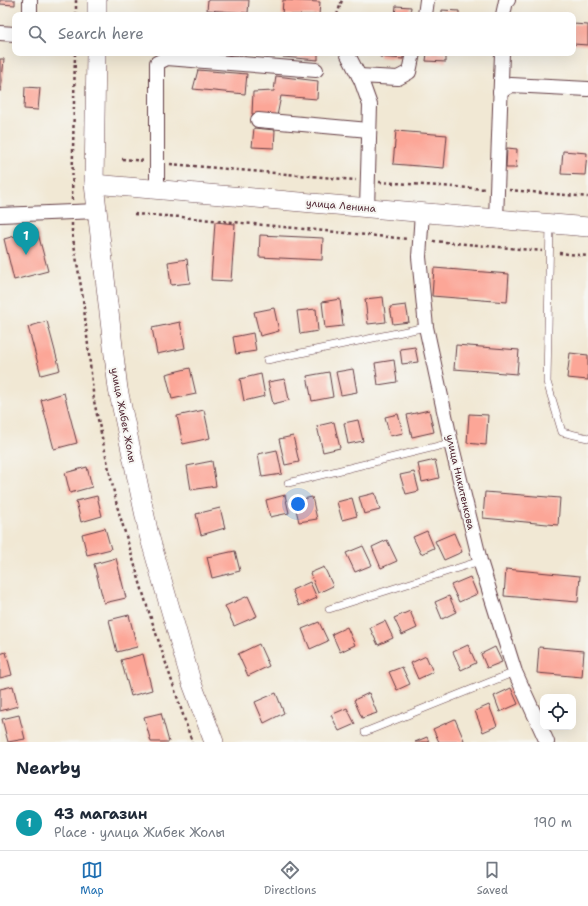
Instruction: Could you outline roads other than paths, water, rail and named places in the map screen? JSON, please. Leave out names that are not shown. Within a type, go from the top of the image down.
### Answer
[{"type":"street","points":[[30,0],[30,12]]},
{"type":"street","points":[[97,12],[98,0]]},
{"type":"street","points":[[426,12],[427,0]]},
{"type":"street","points":[[504,12],[506,1],[508,0]]},
{"type":"street","points":[[0,33],[12,34]]},
{"type":"street","name":"улица Жибек Жолы","points":[[96,56],[94,184],[118,389],[149,535],[191,681],[214,742]]},
{"type":"street","points":[[348,56],[370,105],[367,208]]},
{"type":"street","points":[[358,76],[398,78],[409,72],[412,56]]},
{"type":"street","points":[[496,219],[502,56]]},
{"type":"street","points":[[157,189],[157,63],[167,58],[316,70]]},
{"type":"street","points":[[500,92],[511,85],[588,89]]},
{"type":"street","points":[[258,120],[369,130]]},
{"type":"street","name":"улица Ленина","points":[[94,184],[588,227]]},
{"type":"street","points":[[0,215],[97,211]]},
{"type":"street","name":"улица Никитенкова","points":[[422,213],[419,257],[426,327],[451,443],[480,561],[515,672],[547,742]]},
{"type":"lane","points":[[550,224],[547,382],[562,432],[588,438]]},
{"type":"lane","points":[[267,360],[426,327]]},
{"type":"lane","points":[[288,483],[451,443]]},
{"type":"lane","points":[[329,609],[480,561]]},
{"type":"lane","points":[[365,732],[515,672]]},
{"type":"place","name":"43 магазин","points":[[26,255]]}]
